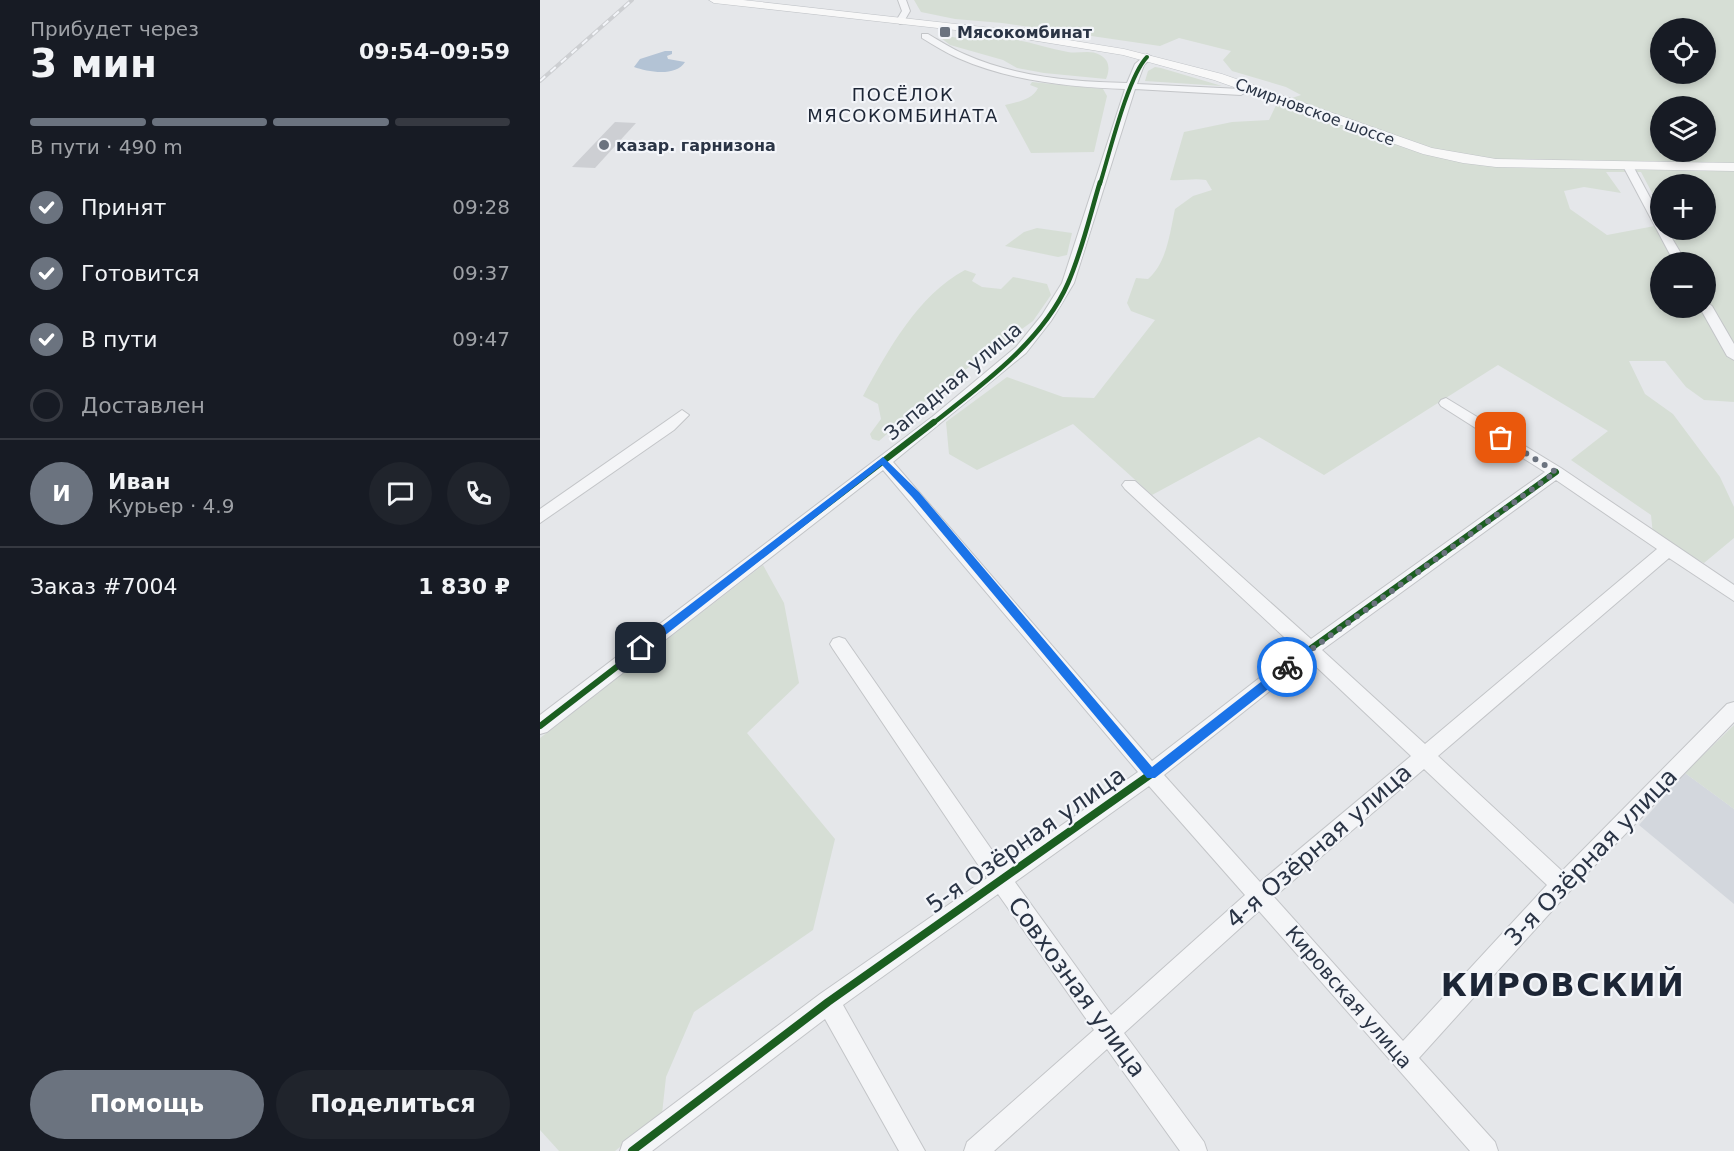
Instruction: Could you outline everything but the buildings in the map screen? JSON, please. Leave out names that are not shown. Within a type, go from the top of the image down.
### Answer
[{"type":"main road","name":"Смирновское шоссе","points":[[714,0],[1043,38],[1147,57],[1253,88],[1386,137],[1463,159],[1496,163],[1734,167]]},
{"type":"street","points":[[900,21],[906,11],[902,0]]},
{"type":"street","name":"Смирновское шоссе","points":[[925,36],[961,57],[998,70],[1067,82],[1241,92]]},
{"type":"street","name":"Западная улица","points":[[540,726],[937,420],[1021,350],[1053,310],[1068,283],[1131,86],[1140,64],[1147,57]]},
{"type":"street","points":[[1628,166],[1650,207]]},
{"type":"street","points":[[1713,318],[1734,356]]},
{"type":"street","points":[[1446,403],[1556,472],[1734,594]]},
{"type":"street","points":[[540,517],[669,427],[682,415]]},
{"type":"street","name":"Кировская улица","points":[[883,460],[1151,774],[1261,895],[1402,1059],[1486,1151]]},
{"type":"street","name":"5-я Озёрная улица","points":[[632,1151],[828,1002],[1151,774],[1310,649],[1556,472]]},
{"type":"street","points":[[1130,485],[1210,556],[1562,885]]},
{"type":"street","name":"4-я Озёрная улица","points":[[975,1151],[1261,895],[1668,549]]},
{"type":"street","name":"Совхозная улица","points":[[839,644],[1000,880],[1195,1151]]},
{"type":"street","name":"3-я Озёрная улица","points":[[1402,1059],[1562,885],[1734,710]]},
{"type":"street","points":[[828,1002],[913,1151]]},
{"type":"shaded area","points":[[914,0],[1734,0],[1734,402],[1704,400],[1686,387],[1665,361],[1629,361],[1645,394],[1673,414],[1720,477],[1734,507],[1734,538],[1704,563],[1653,535],[1651,515],[1571,460],[1608,431],[1498,365],[1324,475],[1259,437],[1152,495],[1073,424],[977,470],[949,454],[946,422],[1007,377],[1063,397],[1094,398],[1155,320],[1131,311],[1127,303],[1136,278],[1148,279],[1160,265],[1167,247],[1175,209],[1193,196],[1212,190],[1206,180],[1170,180],[1184,132],[1232,122],[1269,120],[1277,103],[1301,95],[1286,87],[1232,71],[1223,60],[1231,51],[1179,38],[1160,46],[1002,23],[955,19],[921,12]],"holes":[[[1606,172],[1641,172],[1650,189],[1650,174],[1716,174],[1716,240],[1650,240],[1650,227],[1607,235],[1570,209],[1564,191],[1584,187],[1621,193]]]},
{"type":"shaded area","points":[[944,36],[967,39],[1000,37],[1068,52],[1092,52],[1106,60],[1108,72],[1106,79],[1017,68],[1003,60],[950,45],[941,38]]},
{"type":"shaded area","points":[[1155,67],[1222,86],[1145,81],[1148,71]]},
{"type":"shaded area","points":[[1032,82],[1103,89],[1107,96],[1094,152],[1031,153],[1005,105],[1024,100],[1032,95],[1038,88],[1030,85]]},
{"type":"shaded area","points":[[1037,228],[1072,233],[1067,255],[1058,257],[1005,246],[1024,232]]},
{"type":"shaded area","points":[[965,270],[976,274],[972,281],[982,287],[1001,289],[1013,277],[1047,284],[1051,295],[1033,321],[940,388],[879,441],[872,439],[870,434],[881,419],[878,404],[863,396],[906,325],[933,294]]},
{"type":"shaded area","points":[[763,565],[784,603],[799,683],[747,733],[835,839],[813,930],[694,1012],[666,1077],[662,1114],[615,1151],[559,1151],[540,1130],[540,738]]},
{"type":"shaded area","points":[[1734,725],[1734,809],[1685,773]]},
{"type":"shaded area","points":[[1685,773],[1734,809],[1734,904],[1639,825]]},
{"type":"water","points":[[672,51],[672,54],[667,56],[668,59],[685,62],[675,70],[661,72],[634,67],[640,59]]},
{"type":"railway","points":[[540,81],[632,0]]},
{"type":"cycle path","points":[[540,726],[937,420],[1021,350],[1046,318],[1068,283],[1131,86],[1140,64],[1147,57]]},
{"type":"cycle path","points":[[632,1151],[828,1002],[1151,774],[1310,649],[1556,472]]},
{"type":"way so far","points":[[1287,667],[1556,472],[1501,438]]},
{"type":"place","name":"Мясокомбинат","points":[[945,32]]},
{"type":"place","name":"казар. гарнизона","points":[[604,145]]},
{"type":"district","name":"ПОСЁЛОК МЯСОКОМБИНАТА","points":[[903,104]]},
{"type":"district","name":"КИРОВСКИЙ","points":[[1563,985]]},
{"type":"route","points":[[641,648],[883,460],[896,472],[1151,774],[1287,667]]}]
